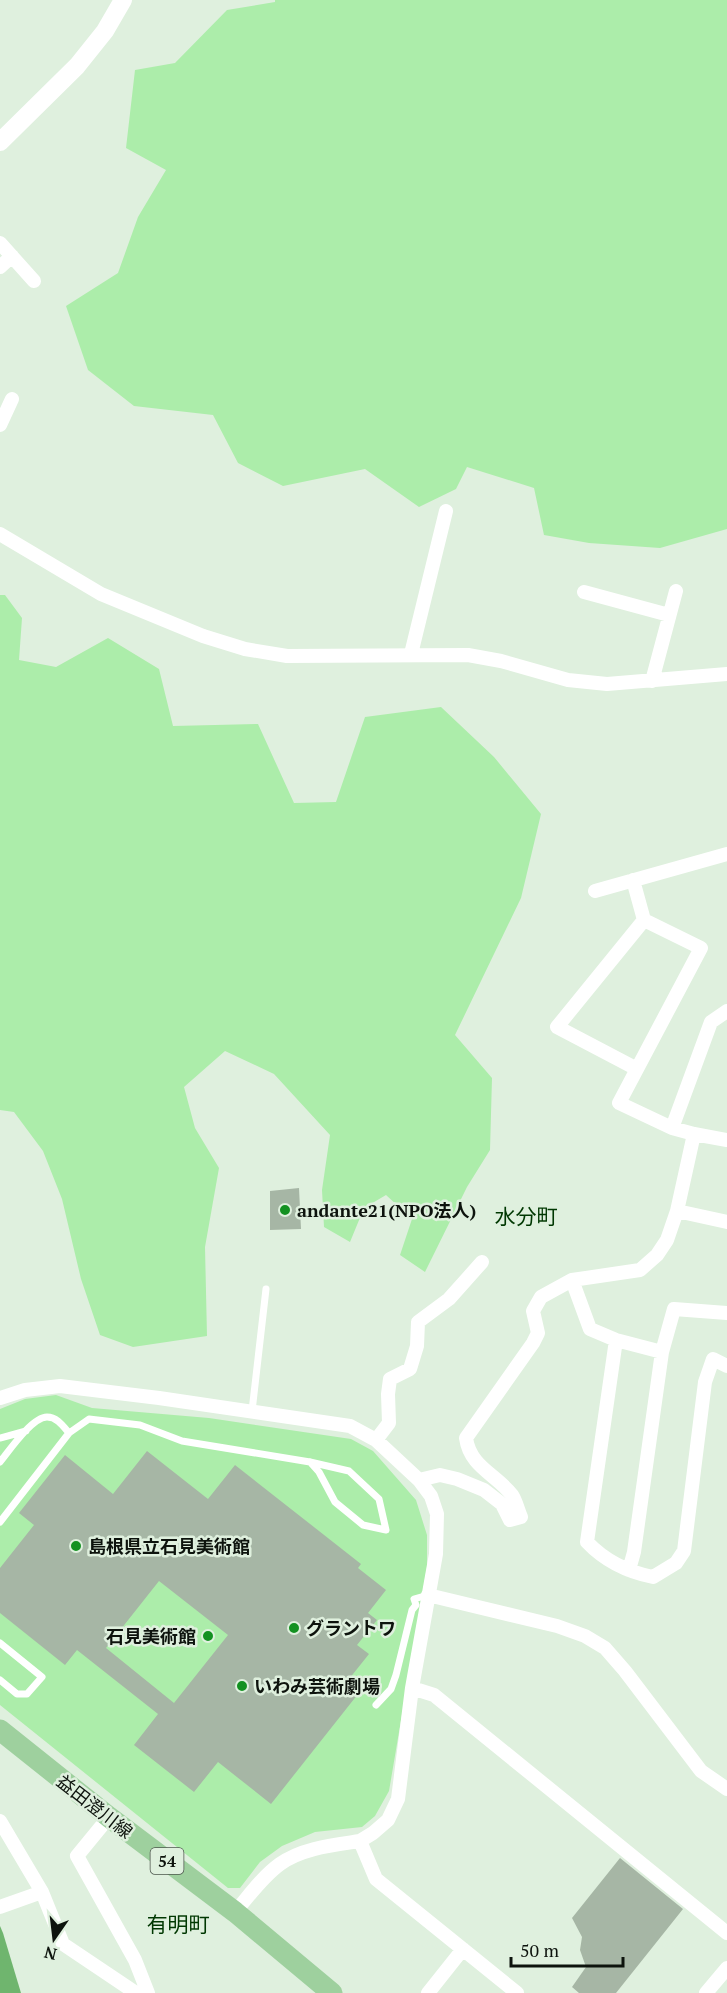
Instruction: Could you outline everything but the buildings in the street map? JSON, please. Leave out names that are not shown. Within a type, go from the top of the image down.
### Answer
[{"type":"main road","name":"益田澄川線","points":[[0,1730],[109,1817],[235,1912],[332,1993]]},
{"type":"street","points":[[0,142],[77,66],[105,31],[123,0]]},
{"type":"street","points":[[0,243],[34,281]]},
{"type":"street","points":[[0,267],[12,256]]},
{"type":"street","points":[[0,425],[12,399]]},
{"type":"street","points":[[411,654],[446,511]]},
{"type":"street","points":[[0,534],[101,594],[203,636],[245,650],[287,656],[468,655],[501,660],[568,680],[607,684],[727,674]]},
{"type":"street","points":[[652,681],[676,591]]},
{"type":"street","points":[[584,592],[669,615]]},
{"type":"street","points":[[595,891],[727,854]]},
{"type":"street","points":[[633,880],[644,920],[701,948],[620,1102],[672,1128],[727,1140]]},
{"type":"street","points":[[637,1069],[557,1028],[644,920]]},
{"type":"street","points":[[672,1128],[711,1022],[727,1011]]},
{"type":"street","points":[[419,1480],[440,1475],[457,1479],[484,1490],[502,1504],[510,1520],[521,1517],[512,1496],[475,1462],[468,1449],[466,1438],[538,1333],[533,1311],[541,1297],[572,1280],[640,1270],[657,1255],[667,1240],[677,1210],[694,1134]]},
{"type":"street","points":[[677,1210],[727,1222]]},
{"type":"street","points":[[376,1440],[388,1423],[390,1379],[410,1369],[417,1346],[418,1322],[448,1299],[482,1262]]},
{"type":"street","points":[[572,1280],[590,1329],[615,1340],[662,1352]]},
{"type":"street","points":[[629,1570],[634,1552],[662,1352],[674,1309],[727,1313]]},
{"type":"street","points":[[615,1340],[587,1542],[599,1555],[629,1570],[653,1578],[676,1563],[684,1551],[705,1382],[713,1359],[727,1366]]},
{"type":"street","points":[[0,1398],[25,1390],[60,1386],[350,1426],[376,1440],[419,1480],[431,1496],[437,1514],[436,1554],[412,1688],[398,1799],[388,1820],[360,1841],[324,1847],[280,1863],[261,1880],[235,1912]]},
{"type":"street","points":[[428,1595],[557,1626],[585,1636],[605,1648],[701,1771],[727,1789]]},
{"type":"street","points":[[412,1688],[434,1695],[727,1933]]},
{"type":"street","points":[[109,1817],[77,1856],[135,1960],[148,1993]]},
{"type":"street","points":[[0,1821],[42,1892],[63,1944],[136,1993]]},
{"type":"street","points":[[360,1841],[376,1879],[517,1993]]},
{"type":"street","points":[[0,1907],[42,1892]]},
{"type":"street","points":[[428,1993],[463,1949]]},
{"type":"street","points":[[706,1993],[727,1968]]},
{"type":"lane","points":[[252,1411],[266,1289]]},
{"type":"lane","points":[[0,1462],[35,1421],[46,1417],[59,1422],[69,1434]]},
{"type":"lane","points":[[0,1522],[69,1434],[89,1419],[140,1425],[182,1441],[310,1462],[349,1471],[379,1499],[386,1530],[363,1525],[335,1502],[319,1472],[310,1462]]},
{"type":"lane","points":[[0,1438],[26,1431]]},
{"type":"lane","points":[[376,1705],[391,1689],[411,1610],[416,1605],[414,1599],[428,1595]]},
{"type":"lane","points":[[0,1643],[42,1677],[27,1694],[16,1694],[0,1680]]},
{"type":"shaded area","points":[[275,0],[727,0],[727,529],[660,548],[589,543],[544,535],[534,488],[467,467],[456,489],[419,507],[365,469],[283,486],[238,463],[213,415],[134,406],[88,370],[66,306],[118,273],[138,217],[166,170],[126,148],[135,70],[175,63],[227,10],[275,2]]},
{"type":"shaded area","points":[[0,595],[5,595],[22,618],[19,660],[56,667],[108,638],[159,669],[173,726],[258,724],[294,803],[336,802],[365,717],[441,707],[494,757],[541,814],[521,898],[455,1035],[492,1078],[490,1150],[467,1187],[425,1272],[400,1255],[412,1219],[386,1195],[364,1208],[350,1242],[324,1227],[322,1190],[330,1135],[274,1074],[225,1051],[184,1087],[195,1128],[219,1168],[205,1247],[207,1336],[133,1347],[100,1335],[81,1279],[62,1199],[43,1151],[14,1112],[0,1110]]},
{"type":"shaded area","name":"石見美術館","points":[[56,1395],[92,1408],[209,1418],[351,1439],[373,1451],[416,1500],[427,1535],[427,1567],[389,1791],[375,1816],[362,1827],[315,1832],[282,1846],[260,1862],[240,1888],[228,1888],[0,1705],[0,1409],[25,1399]]},
{"type":"shaded area","points":[[0,1926],[3,1933],[21,1993],[0,1993]]},
{"type":"place","name":"andante21(NPO法人)","points":[[285,1210]]},
{"type":"place","name":"島根県立石見美術館","points":[[76,1546]]},
{"type":"place","name":"グラントワ","points":[[294,1628]]},
{"type":"place","name":"石見美術館","points":[[208,1636]]},
{"type":"place","name":"いわみ芸術劇場","points":[[242,1686]]},
{"type":"district","name":"水分町","points":[[526,1216]]},
{"type":"district","name":"有明町","points":[[178,1924]]}]
